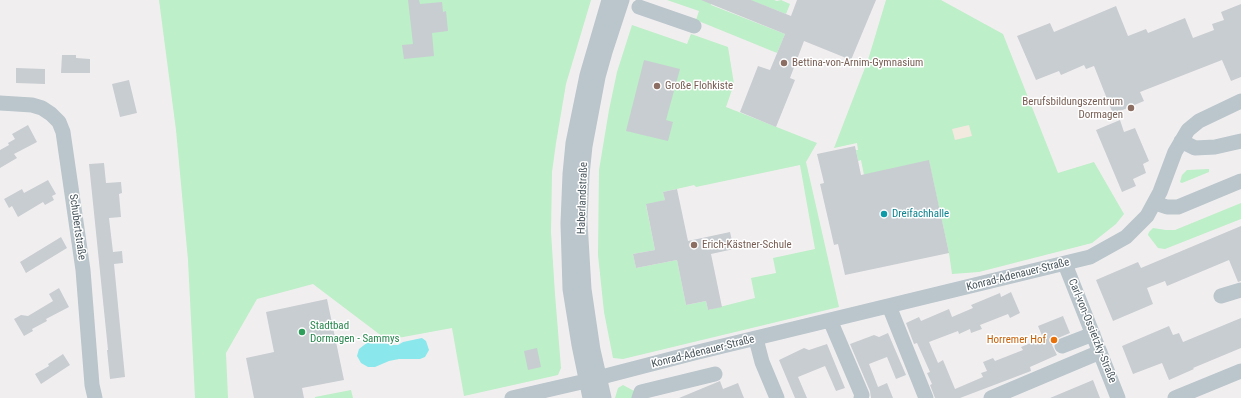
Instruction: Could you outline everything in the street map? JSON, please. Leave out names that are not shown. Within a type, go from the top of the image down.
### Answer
[{"type":"street","name":"Haberlandstraße","points":[[604,398],[592,379],[570,289],[568,223],[573,144],[587,75],[609,0]]},
{"type":"street","name":"Haberlandstraße","points":[[590,398],[592,379],[591,335],[584,289],[580,222],[582,175],[585,146],[598,77],[622,0]]},
{"type":"street","points":[[639,7],[694,26]]},
{"type":"street","name":"Konrad-Adenauer-Straße","points":[[512,398],[1090,257],[1126,237],[1139,225],[1155,203],[1175,152],[1188,130],[1199,121],[1241,101]]},
{"type":"street","name":"Schubertstraße","points":[[0,103],[32,105],[42,108],[59,122],[63,132],[84,270],[92,385],[95,398]]},
{"type":"street","points":[[1181,141],[1195,148],[1215,147],[1241,141]]},
{"type":"street","points":[[1155,203],[1167,207],[1178,207],[1241,181]]},
{"type":"street","name":"Carl-von-Ossietzky-Straße","points":[[1065,264],[1118,398]]},
{"type":"street","points":[[1221,296],[1241,290]]},
{"type":"street","points":[[889,306],[926,398]]},
{"type":"street","points":[[830,320],[862,395],[861,398]]},
{"type":"street","points":[[1062,346],[1092,334]]},
{"type":"street","points":[[756,339],[762,362],[777,398]]},
{"type":"street","points":[[990,398],[1100,352]]},
{"type":"street","points":[[1175,398],[1199,393],[1241,371]]},
{"type":"street","points":[[639,398],[641,392],[715,374]]},
{"type":"green space","points":[[159,0],[591,0],[566,84],[552,172],[551,232],[561,368],[558,375],[464,396],[452,328],[387,340],[313,284],[257,299],[226,353],[228,398],[195,398],[188,260],[176,130]]},
{"type":"green space","points":[[667,0],[712,0],[711,5],[785,34],[777,53],[696,20],[699,11]]},
{"type":"green space","points":[[750,0],[781,0],[790,4],[786,14]]},
{"type":"green space","points":[[886,0],[941,0],[1003,34],[1058,173],[1094,162],[1124,214],[1116,224],[1092,243],[979,272],[952,274],[949,253],[929,161],[864,175],[861,160],[858,161],[856,150],[858,150],[857,143],[834,148],[868,60]]},
{"type":"green space","points":[[632,25],[687,44],[691,34],[728,47],[734,84],[726,107],[817,143],[806,162],[839,307],[623,359],[613,358],[604,312],[598,255],[599,170],[617,72]],"holes":[[[800,165],[815,249],[773,258],[776,273],[751,278],[755,298],[708,310],[706,301],[686,305],[677,260],[636,268],[633,254],[655,250],[646,205],[665,200],[663,192],[694,185],[696,187]]]},
{"type":"green space","points":[[1209,169],[1209,172],[1182,183],[1180,182],[1182,175],[1187,170]]},
{"type":"green space","points":[[1241,203],[1241,219],[1165,249],[1158,248],[1148,235],[1153,228],[1175,230]]},
{"type":"green space","points":[[623,385],[636,392],[633,398],[615,398],[618,388]]},
{"type":"green space","points":[[351,390],[353,398],[315,398],[315,397]]},
{"type":"sand","points":[[969,125],[972,136],[955,140],[952,129]]},
{"type":"water","points":[[422,338],[426,341],[429,350],[425,357],[420,359],[399,359],[389,361],[375,367],[368,367],[361,363],[357,356],[359,349],[375,339],[391,345],[398,345],[403,342]]},
{"type":"building","points":[[408,0],[419,0],[420,4],[442,2],[443,12],[446,11],[448,31],[432,33],[434,56],[404,59],[402,45],[413,44]]},
{"type":"building","name":"Bettina-von-Arnim-Gymnasium","points":[[701,0],[751,0],[791,16],[797,0],[876,0],[851,60],[804,41],[790,78],[795,80],[776,127],[740,112],[758,66],[770,70],[785,34]]},
{"type":"building","points":[[1241,4],[1241,77],[1231,81],[1222,60],[1140,92],[1144,101],[1113,114],[1094,66],[1086,69],[1084,65],[1061,75],[1059,71],[1036,80],[1017,36],[1050,23],[1054,32],[1116,6],[1128,36],[1146,29],[1148,33],[1185,18],[1193,38],[1214,30],[1212,24],[1224,20],[1221,12]]},
{"type":"building","points":[[62,55],[76,55],[76,58],[90,59],[90,73],[61,73]]},
{"type":"building","name":"Große Flohkiste","points":[[644,60],[680,69],[666,120],[673,122],[668,141],[626,131]]},
{"type":"building","points":[[16,68],[45,69],[45,84],[16,83]]},
{"type":"building","points":[[129,80],[137,113],[120,117],[112,84]]},
{"type":"building","points":[[1120,120],[1124,132],[1135,128],[1149,161],[1143,164],[1146,173],[1133,179],[1136,186],[1122,192],[1096,130]]},
{"type":"building","points":[[28,125],[37,142],[14,154],[17,158],[0,168],[0,150],[9,145],[8,143],[15,139],[12,134]]},
{"type":"building","name":"Dreifachhalle","points":[[855,146],[861,175],[929,160],[949,253],[845,275],[838,244],[834,245],[820,184],[824,183],[817,154]]},
{"type":"building","points":[[104,163],[106,183],[121,182],[122,193],[119,194],[121,217],[109,218],[113,252],[122,251],[123,263],[114,264],[125,377],[110,379],[89,164]]},
{"type":"building","points":[[48,180],[56,194],[52,196],[54,200],[45,205],[43,202],[18,217],[12,206],[9,208],[4,199],[22,189],[24,193]]},
{"type":"building","name":"Erich-Kästner-Schule","points":[[677,189],[688,241],[730,232],[734,249],[711,254],[722,307],[708,310],[706,301],[686,305],[677,260],[636,268],[633,254],[655,250],[646,204],[665,200],[663,192]]},
{"type":"building","points":[[1241,226],[1241,281],[1238,282],[1229,260],[1167,286],[1165,281],[1147,288],[1153,304],[1113,321],[1096,280],[1138,262],[1141,268]]},
{"type":"building","points":[[61,237],[67,248],[26,273],[20,262]]},
{"type":"building","points":[[59,288],[69,307],[46,319],[47,321],[32,329],[33,331],[24,336],[14,319],[21,315],[28,316],[53,301],[49,294]]},
{"type":"building","points":[[1011,292],[1020,313],[1010,318],[1008,314],[980,325],[982,329],[971,333],[970,329],[959,334],[958,331],[929,342],[938,363],[943,360],[955,389],[983,377],[981,373],[987,371],[983,362],[993,358],[995,361],[1023,350],[1021,347],[1043,338],[1038,326],[1063,316],[1070,333],[1058,338],[1052,345],[1057,355],[1030,367],[1031,371],[960,398],[935,398],[930,385],[932,384],[927,373],[930,372],[917,343],[914,344],[906,323],[919,317],[921,321],[949,309],[952,317],[973,308],[971,305],[1000,293],[1001,297]]},
{"type":"building","name":"Stadtbad Dormagen - Sammys","points":[[327,299],[344,380],[302,388],[304,398],[254,398],[246,358],[274,352],[266,312]]},
{"type":"building","points":[[1241,318],[1241,348],[1193,368],[1194,369],[1169,380],[1162,363],[1133,374],[1122,346],[1169,326],[1173,335],[1179,333],[1183,342]]},
{"type":"building","points":[[888,333],[906,375],[896,379],[887,357],[869,364],[878,387],[887,383],[893,398],[871,398],[870,391],[850,344],[874,335],[879,337]]},
{"type":"building","points":[[827,344],[845,388],[836,391],[825,366],[798,377],[807,398],[795,398],[779,360],[804,348],[809,350]]},
{"type":"building","points":[[537,348],[541,367],[528,370],[524,351]]},
{"type":"building","points":[[63,354],[70,365],[41,384],[35,374],[49,366],[48,364]]},
{"type":"building","points":[[1093,380],[1100,398],[1050,398]]},
{"type":"building","points":[[720,381],[723,389],[738,383],[744,398],[679,398]]},
{"type":"place","name":"Bettina-von-Arnim-Gymnasium","points":[[784,63]]},
{"type":"place","name":"Große Flohkiste","points":[[657,86]]},
{"type":"place","name":"Berufsbildungszentrum Dormagen","points":[[1131,108]]},
{"type":"place","name":"Dreifachhalle","points":[[884,214]]},
{"type":"place","name":"Erich-Kästner-Schule","points":[[694,245]]},
{"type":"place","name":"Stadtbad Dormagen - Sammys","points":[[302,332]]},
{"type":"place","name":"Horremer Hof","points":[[1054,340]]}]
